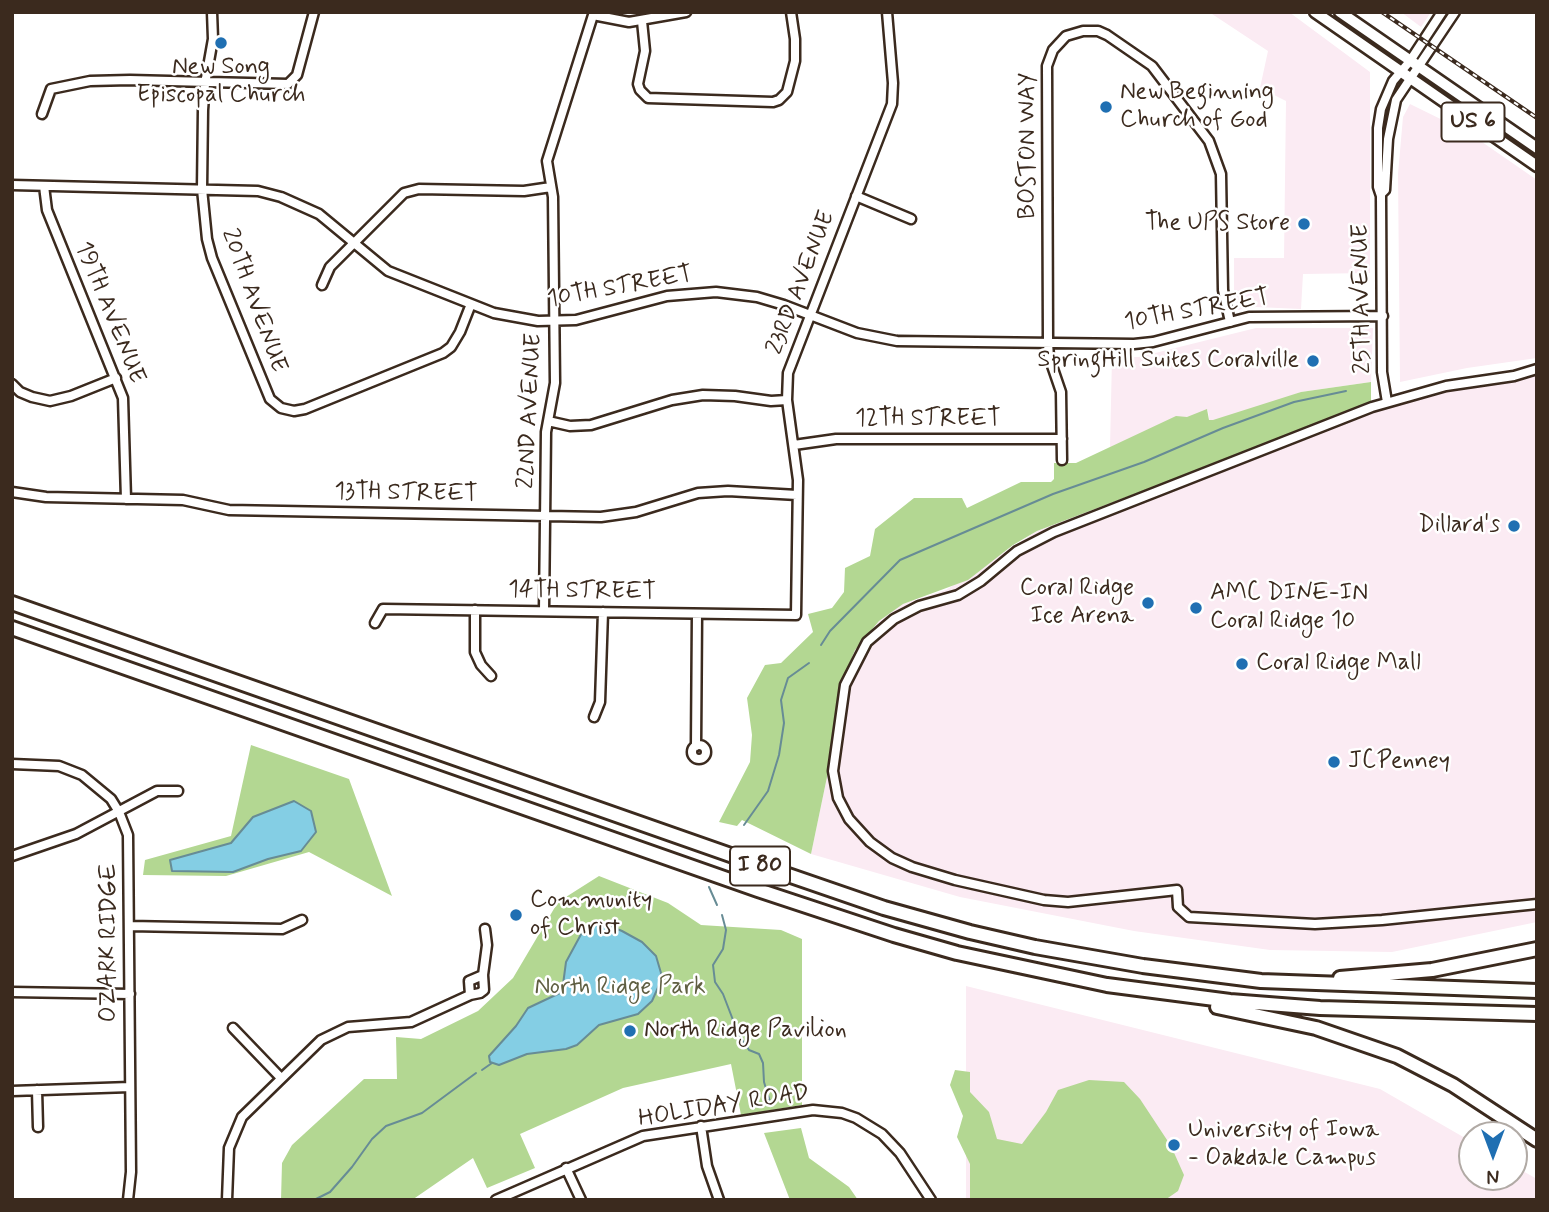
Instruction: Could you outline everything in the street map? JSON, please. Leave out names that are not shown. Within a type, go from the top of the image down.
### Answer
[{"type":"highway","name":"I 80","points":[[12,603],[884,908],[970,932],[1143,967],[1201,974],[1319,984],[1537,991]]},
{"type":"highway","name":"I 80","points":[[12,628],[828,914],[957,953],[1108,985],[1184,996],[1292,1006],[1537,1014]]},
{"type":"highway","points":[[1201,974],[1364,977],[1432,970],[1537,949]]},
{"type":"highway","points":[[1108,985],[1304,1025],[1369,1044],[1423,1068],[1453,1085],[1537,1140]]},
{"type":"main road","name":"US 6","points":[[1315,12],[1537,166]]},
{"type":"main road","name":"US 6","points":[[1340,12],[1537,148]]},
{"type":"street","name":"20TH AVENUE","points":[[212,12],[212,54],[205,84],[202,188],[207,239],[212,258],[270,399],[281,408],[294,411],[305,409],[443,354],[460,332],[471,304]]},
{"type":"street","points":[[42,114],[51,89],[106,80],[282,86],[291,83],[297,75],[314,12]]},
{"type":"street","points":[[594,14],[616,21],[642,20],[686,12]]},
{"type":"street","points":[[642,20],[645,51],[638,84],[648,97],[773,102],[787,92],[795,61],[796,39],[790,12]]},
{"type":"street","name":"23RD AVENUE","points":[[796,615],[797,495],[794,445],[786,400],[792,359],[892,104],[893,83],[887,12]]},
{"type":"street","name":"25TH AVENUE","points":[[1381,194],[1385,190],[1391,114],[1442,12]]},
{"type":"street","name":"25TH AVENUE","points":[[1387,402],[1382,372],[1381,194],[1378,187],[1378,128],[1381,109],[1399,72],[1414,64],[1455,12]]},
{"type":"street","name":"22ND AVENUE","points":[[544,610],[546,432],[555,383],[549,151],[594,14]]},
{"type":"street","name":"BOSTON WAY","points":[[1062,460],[1061,392],[1049,357],[1048,343],[1047,66],[1053,50],[1066,36],[1083,30],[1107,35],[1152,66],[1214,151],[1222,180],[1223,290],[1230,322]]},
{"type":"street","name":"10TH STREET","points":[[12,185],[258,191],[281,197],[319,214],[388,271],[511,317],[555,322],[592,318],[667,296],[700,292],[757,297],[858,333],[897,341],[1147,343],[1260,316],[1383,316]]},
{"type":"street","name":"19TH AVENUE","points":[[44,186],[47,210],[116,378],[124,410],[126,499]]},
{"type":"street","points":[[322,285],[330,267],[398,197],[413,190],[524,191],[551,187]]},
{"type":"street","points":[[856,196],[911,219]]},
{"type":"street","points":[[1537,369],[1506,377],[1446,386],[1387,402],[1054,532],[1017,551],[967,590],[904,613],[884,626],[867,642],[845,685],[833,771],[838,798],[849,820],[881,851],[902,863],[956,880],[1044,900],[1068,902],[1177,890],[1178,907],[1189,916],[1304,924],[1371,921],[1537,904]]},
{"type":"street","points":[[12,384],[20,392],[50,401],[71,396],[116,378]]},
{"type":"street","points":[[548,421],[570,426],[591,425],[672,400],[703,395],[786,400]]},
{"type":"street","name":"12TH STREET","points":[[794,445],[836,439],[1062,439]]},
{"type":"street","name":"13TH STREET","points":[[12,492],[46,497],[183,500],[229,510],[545,516],[620,515],[683,496],[713,492],[797,495]]},
{"type":"street","name":"14TH STREET","points":[[375,623],[383,609],[796,615]]},
{"type":"street","points":[[475,610],[475,652],[481,665],[491,676]]},
{"type":"street","points":[[594,717],[600,702],[603,612]]},
{"type":"street","points":[[696,746],[698,614]]},
{"type":"street","name":"OZARK RIDGE","points":[[12,764],[47,764],[71,769],[102,789],[119,811],[128,835],[131,1172],[128,1200]]},
{"type":"street","points":[[12,856],[76,834],[157,791],[178,790]]},
{"type":"street","points":[[130,926],[282,929],[302,920]]},
{"type":"street","points":[[227,1200],[229,1148],[243,1117],[321,1040],[335,1032],[359,1025],[411,1022],[484,990],[482,975],[487,945],[485,929]]},
{"type":"street","points":[[470,996],[469,981],[482,975]]},
{"type":"street","points":[[12,992],[130,994]]},
{"type":"street","points":[[233,1028],[281,1078]]},
{"type":"street","points":[[12,1091],[130,1087]]},
{"type":"street","points":[[37,1090],[38,1127]]},
{"type":"street","name":"HOLIDAY ROAD","points":[[496,1200],[643,1136],[813,1110],[842,1114],[870,1125],[891,1142],[931,1200]]},
{"type":"street","points":[[701,1126],[707,1166],[719,1200]]},
{"type":"street","points":[[566,1168],[580,1200]]},
{"type":"shaded area","points":[[1209,12],[1289,12],[1370,72],[1370,273],[1303,274],[1301,309],[1256,307],[1238,310],[1234,295],[1234,258],[1284,258],[1286,101],[1260,88],[1268,51]]},
{"type":"shaded area","points":[[1401,12],[1431,12],[1421,27]]},
{"type":"shaded area","points":[[1410,104],[1469,133],[1537,180],[1537,358],[1467,368],[1400,382],[1398,174],[1403,117]]},
{"type":"shaded area","points":[[1256,328],[1373,328],[1371,382],[1301,392],[1210,426],[1208,410],[1110,448],[1112,357],[1139,357]]},
{"type":"shaded area","points":[[1537,368],[1537,922],[1392,952],[1270,950],[1134,931],[960,897],[811,854],[827,777],[840,686],[855,650],[879,621],[902,604],[946,590],[1037,531],[1397,394]]},
{"type":"shaded area","name":"University of Iowa - Oakdale Campus","points":[[966,986],[1380,1089],[1458,1134],[1458,1191],[1528,1191],[1528,1174],[1537,1179],[1537,1200],[966,1200]]},
{"type":"green space","points":[[1371,382],[1371,404],[1037,531],[1013,545],[968,580],[903,604],[879,621],[855,650],[840,686],[827,777],[811,854],[742,820],[737,826],[719,822],[750,762],[752,735],[747,698],[765,665],[781,663],[813,632],[808,614],[832,608],[844,592],[845,568],[870,556],[875,529],[914,498],[962,498],[967,508],[1021,482],[1051,482],[1054,479],[1054,463],[1076,463],[1176,416],[1187,417],[1207,409],[1209,420],[1213,420],[1301,392]]},
{"type":"green space","points":[[251,745],[349,779],[392,896],[309,852],[226,876],[143,875],[145,860],[231,836]]},
{"type":"green space","name":"North Ridge Park","points":[[599,876],[668,903],[701,925],[781,930],[802,939],[802,1105],[741,1115],[731,1064],[623,1088],[520,1134],[535,1168],[487,1188],[473,1158],[412,1200],[281,1200],[282,1163],[292,1145],[364,1079],[397,1079],[396,1037],[421,1039],[478,1011],[513,978],[558,902]]},
{"type":"green space","points":[[955,1070],[970,1072],[970,1092],[989,1112],[997,1139],[1022,1144],[1046,1112],[1058,1090],[1089,1080],[1124,1082],[1140,1099],[1171,1146],[1184,1175],[1178,1191],[1165,1200],[970,1200],[970,1164],[957,1137],[963,1116],[950,1085]]},
{"type":"green space","points":[[801,1128],[809,1158],[849,1187],[858,1200],[790,1200],[764,1133]]},
{"type":"water","points":[[294,801],[311,811],[316,832],[301,851],[233,872],[172,871],[170,860],[231,843],[253,817]]},
{"type":"water","points":[[598,921],[642,942],[656,956],[661,973],[660,983],[652,1001],[638,1014],[599,1025],[577,1045],[527,1054],[499,1065],[490,1062],[489,1056],[528,1008],[562,992],[566,962],[585,927]]},
{"type":"waterway","points":[[821,645],[830,631],[900,560],[1053,494],[1144,462],[1223,428],[1294,402],[1346,391]]},
{"type":"waterway","points":[[744,825],[768,791],[779,755],[784,723],[781,700],[788,678],[809,663]]},
{"type":"waterway","points":[[709,887],[717,905]]},
{"type":"waterway","points":[[722,915],[726,930],[723,949],[713,965],[715,982],[723,994],[738,1033],[749,1050],[759,1054],[771,1105]]},
{"type":"waterway","points":[[482,1070],[492,1063]]},
{"type":"waterway","points":[[314,1200],[330,1192],[372,1139],[386,1126],[422,1113],[476,1073]]},
{"type":"railway","points":[[1382,12],[1537,118]]},
{"type":"place","name":"New Song Episcopal Church","points":[[221,43]]},
{"type":"place","name":"New Beginning Church of God","points":[[1106,107]]},
{"type":"place","name":"The UPS Store","points":[[1304,224]]},
{"type":"place","name":"SpringHill Suites Coralville","points":[[1313,361]]},
{"type":"place","name":"Dillard's","points":[[1514,526]]},
{"type":"place","name":"Coral Ridge Ice Arena","points":[[1148,603]]},
{"type":"place","name":"AMC DINE-IN Coral Ridge 10","points":[[1196,608]]},
{"type":"place","name":"Coral Ridge Mall","points":[[1242,664]]},
{"type":"place","name":"JCPenney","points":[[1334,762]]},
{"type":"place","name":"Community of Christ","points":[[516,915]]},
{"type":"place","name":"North Ridge Pavilion","points":[[630,1031]]},
{"type":"place","name":"University of Iowa - Oakdale Campus","points":[[1174,1145]]}]
